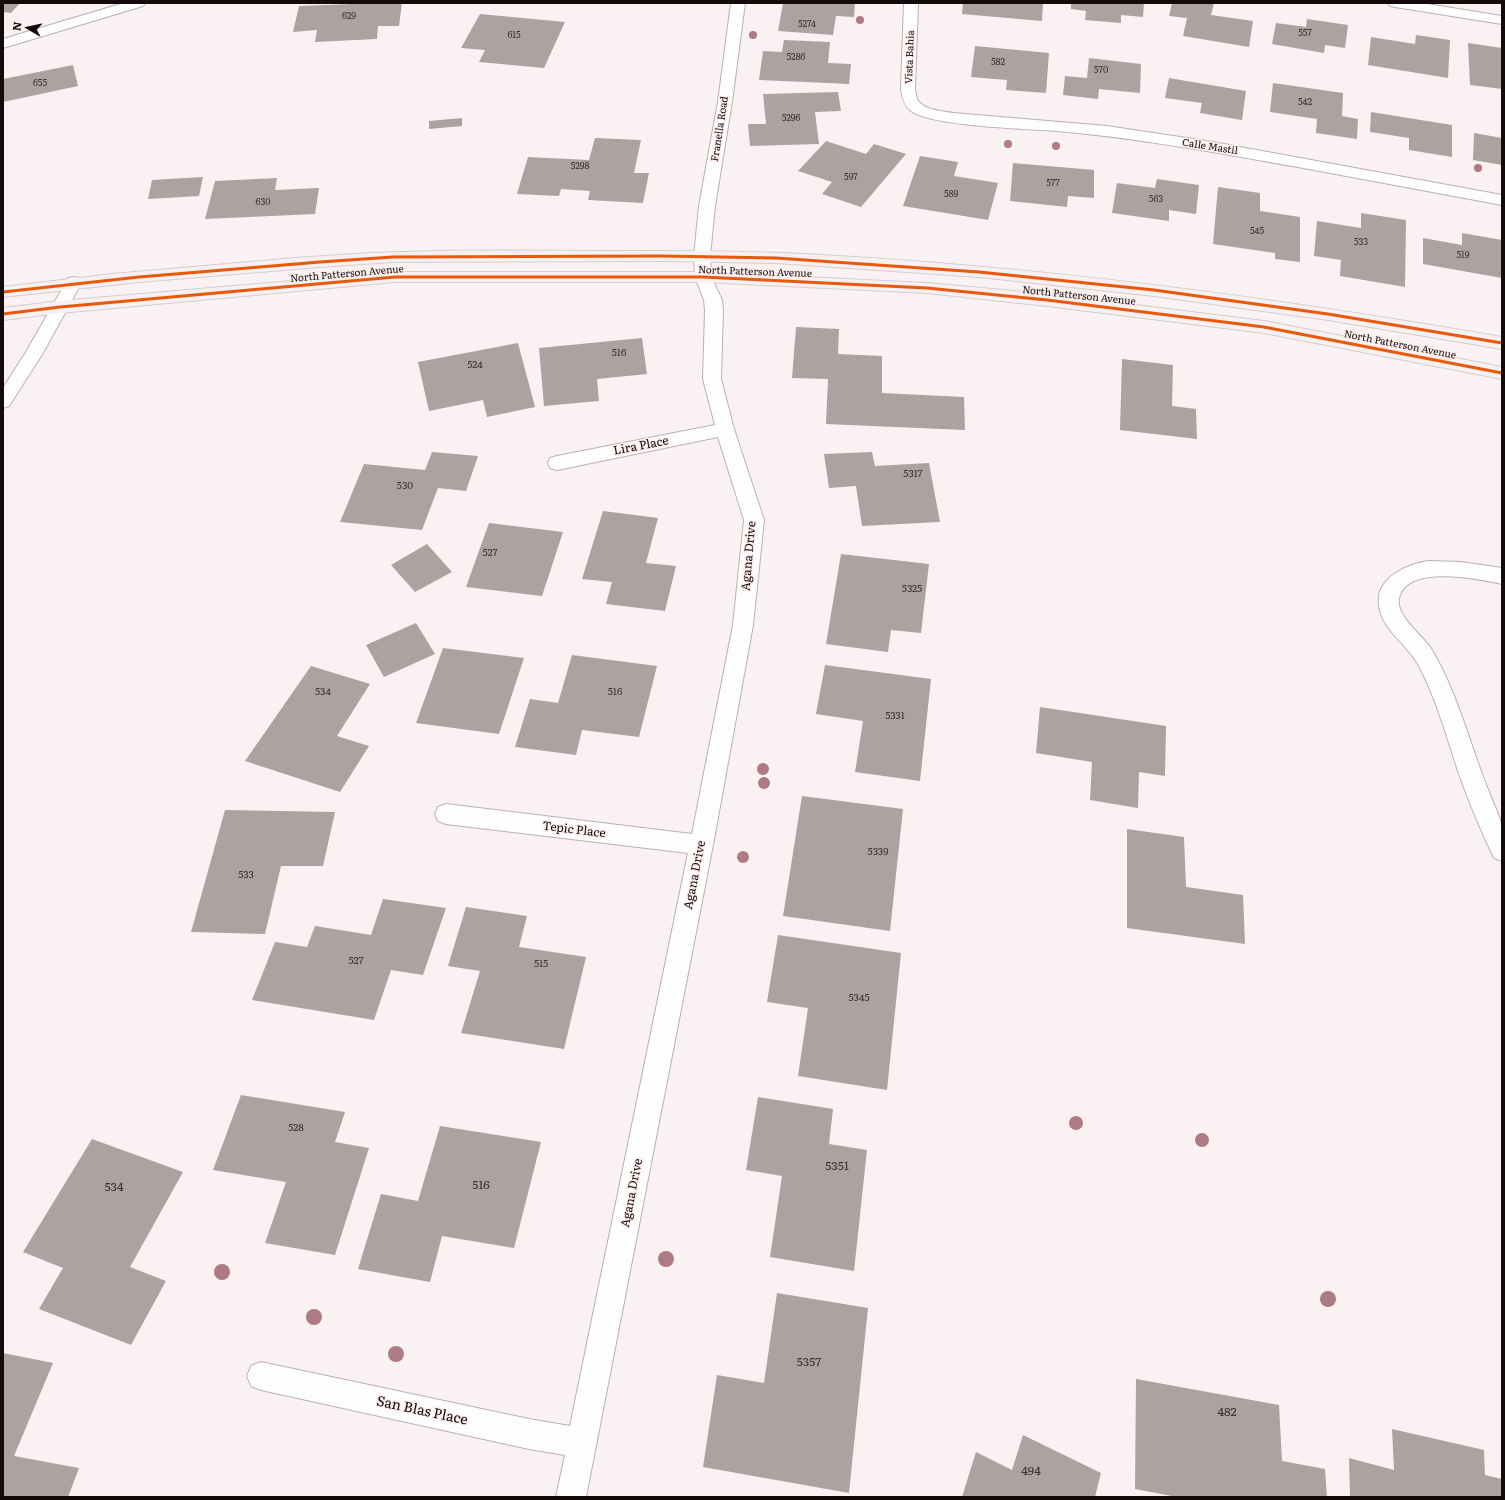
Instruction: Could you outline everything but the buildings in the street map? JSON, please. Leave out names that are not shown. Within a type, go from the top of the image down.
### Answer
[{"type":"main road","name":"North Patterson Avenue","points":[[3,292],[74,282],[295,263],[416,256],[702,266],[1055,300],[1264,327],[1502,373]]},
{"type":"main road","name":"North Patterson Avenue","points":[[3,314],[60,307],[395,276],[702,266],[800,259],[911,266],[1063,280],[1286,307],[1400,324],[1502,343]]},
{"type":"street","points":[[3,44],[138,3]]},
{"type":"street","name":"Franella Road","points":[[702,266],[707,206],[738,3]]},
{"type":"street","name":"Vista Bahia","points":[[911,3],[908,89],[910,100],[917,108]]},
{"type":"street","points":[[1395,3],[1502,20]]},
{"type":"street","name":"Calle Mastil","points":[[917,108],[928,113],[953,118],[1106,131],[1213,147],[1502,200]]},
{"type":"street","name":"Agana Drive","points":[[571,1497],[701,845],[743,625],[754,520],[725,429],[712,379],[714,310],[713,300],[702,266]]},
{"type":"street","points":[[3,402],[74,282]]},
{"type":"street","name":"Lira Place","points":[[558,463],[725,429]]},
{"type":"street","points":[[1502,576],[1440,569],[1419,570],[1398,581],[1389,595],[1389,610],[1400,626],[1424,653],[1438,681],[1466,762],[1502,851]]},
{"type":"street","name":"Tepic Place","points":[[446,814],[701,845]]},
{"type":"street","name":"San Blas Place","points":[[261,1376],[529,1434],[582,1443]]},
{"type":"cycle path","points":[[3,292],[139,277],[393,257],[719,256],[804,259],[892,265],[1067,280],[1241,301],[1502,343]]},
{"type":"cycle path","points":[[3,314],[60,307],[395,277],[703,277],[927,288],[1047,300],[1264,327],[1502,373]]}]
